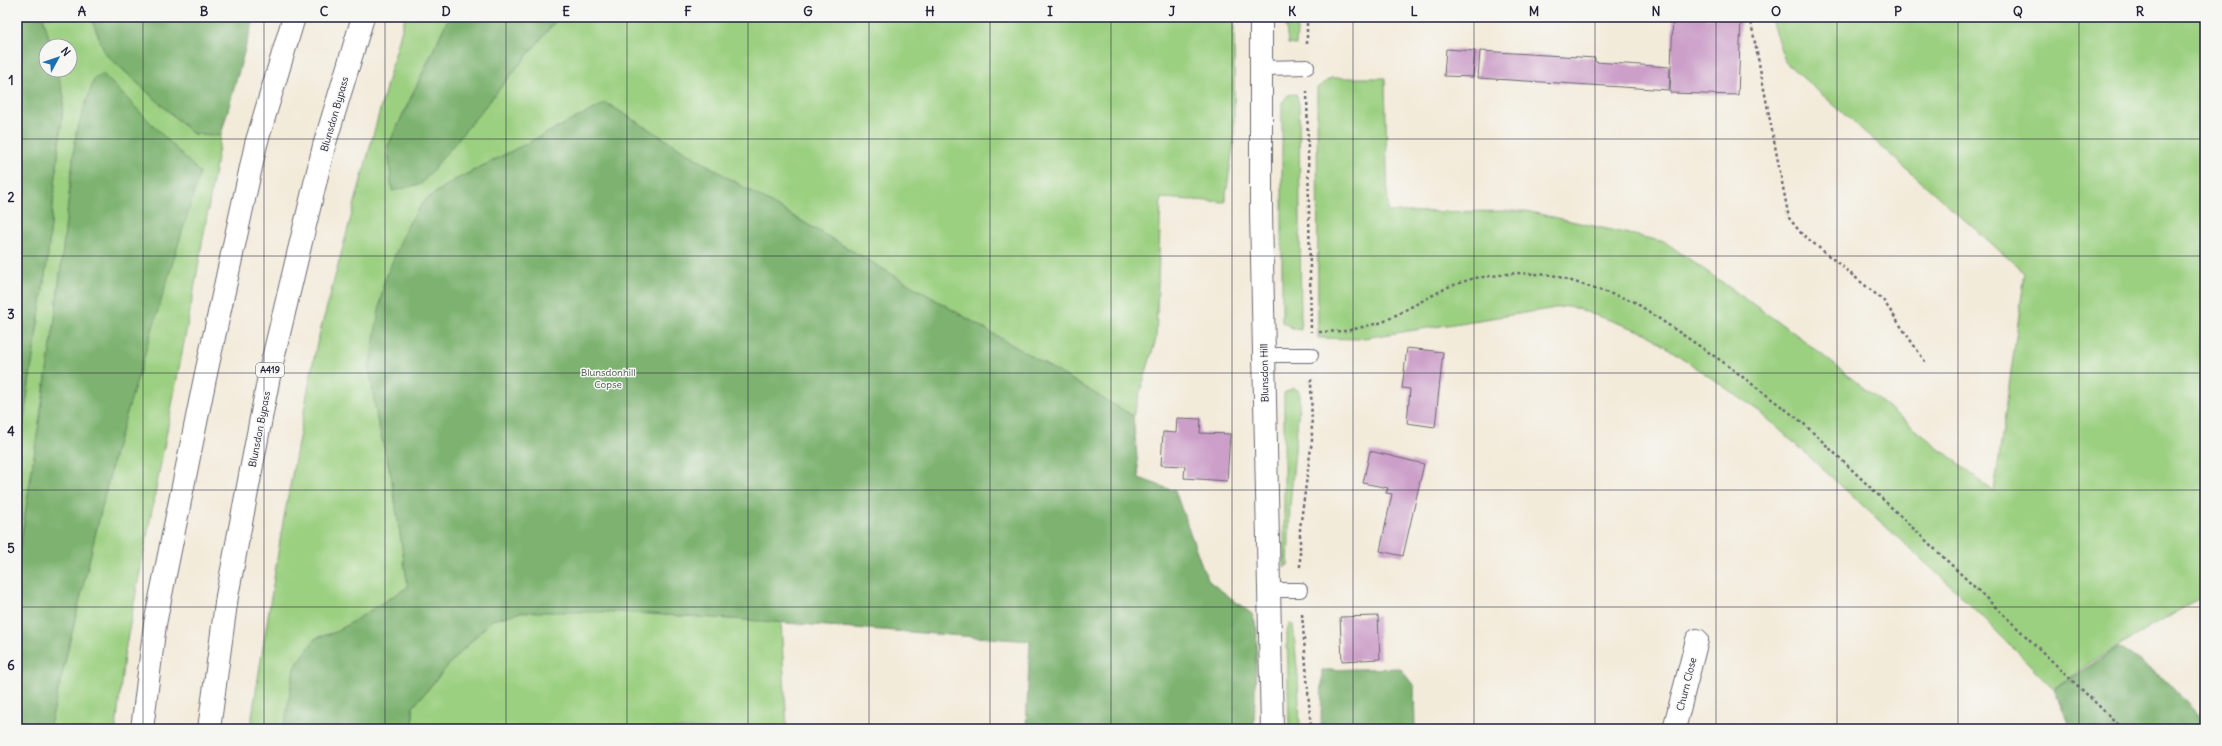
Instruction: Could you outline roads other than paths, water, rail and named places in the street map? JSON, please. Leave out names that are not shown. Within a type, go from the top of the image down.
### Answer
[{"type":"main road","points":[[142,729],[155,624],[205,378],[256,144],[294,17]]},
{"type":"main road","name":"Blunsdon Bypass","points":[[209,729],[226,596],[270,371],[324,146],[362,17]]},
{"type":"main road","name":"Blunsdon Hill","points":[[1260,17],[1262,68],[1261,212],[1272,729]]},
{"type":"main road","name":"Churn Close","points":[[1674,729],[1697,640]]},
{"type":"lane","points":[[1262,68],[1307,67]]},
{"type":"lane","points":[[1264,356],[1311,355]]},
{"type":"lane","points":[[1268,590],[1300,590]]},
{"type":"park label","name":"Blunsdonhill Copse","points":[[608,378]]}]
